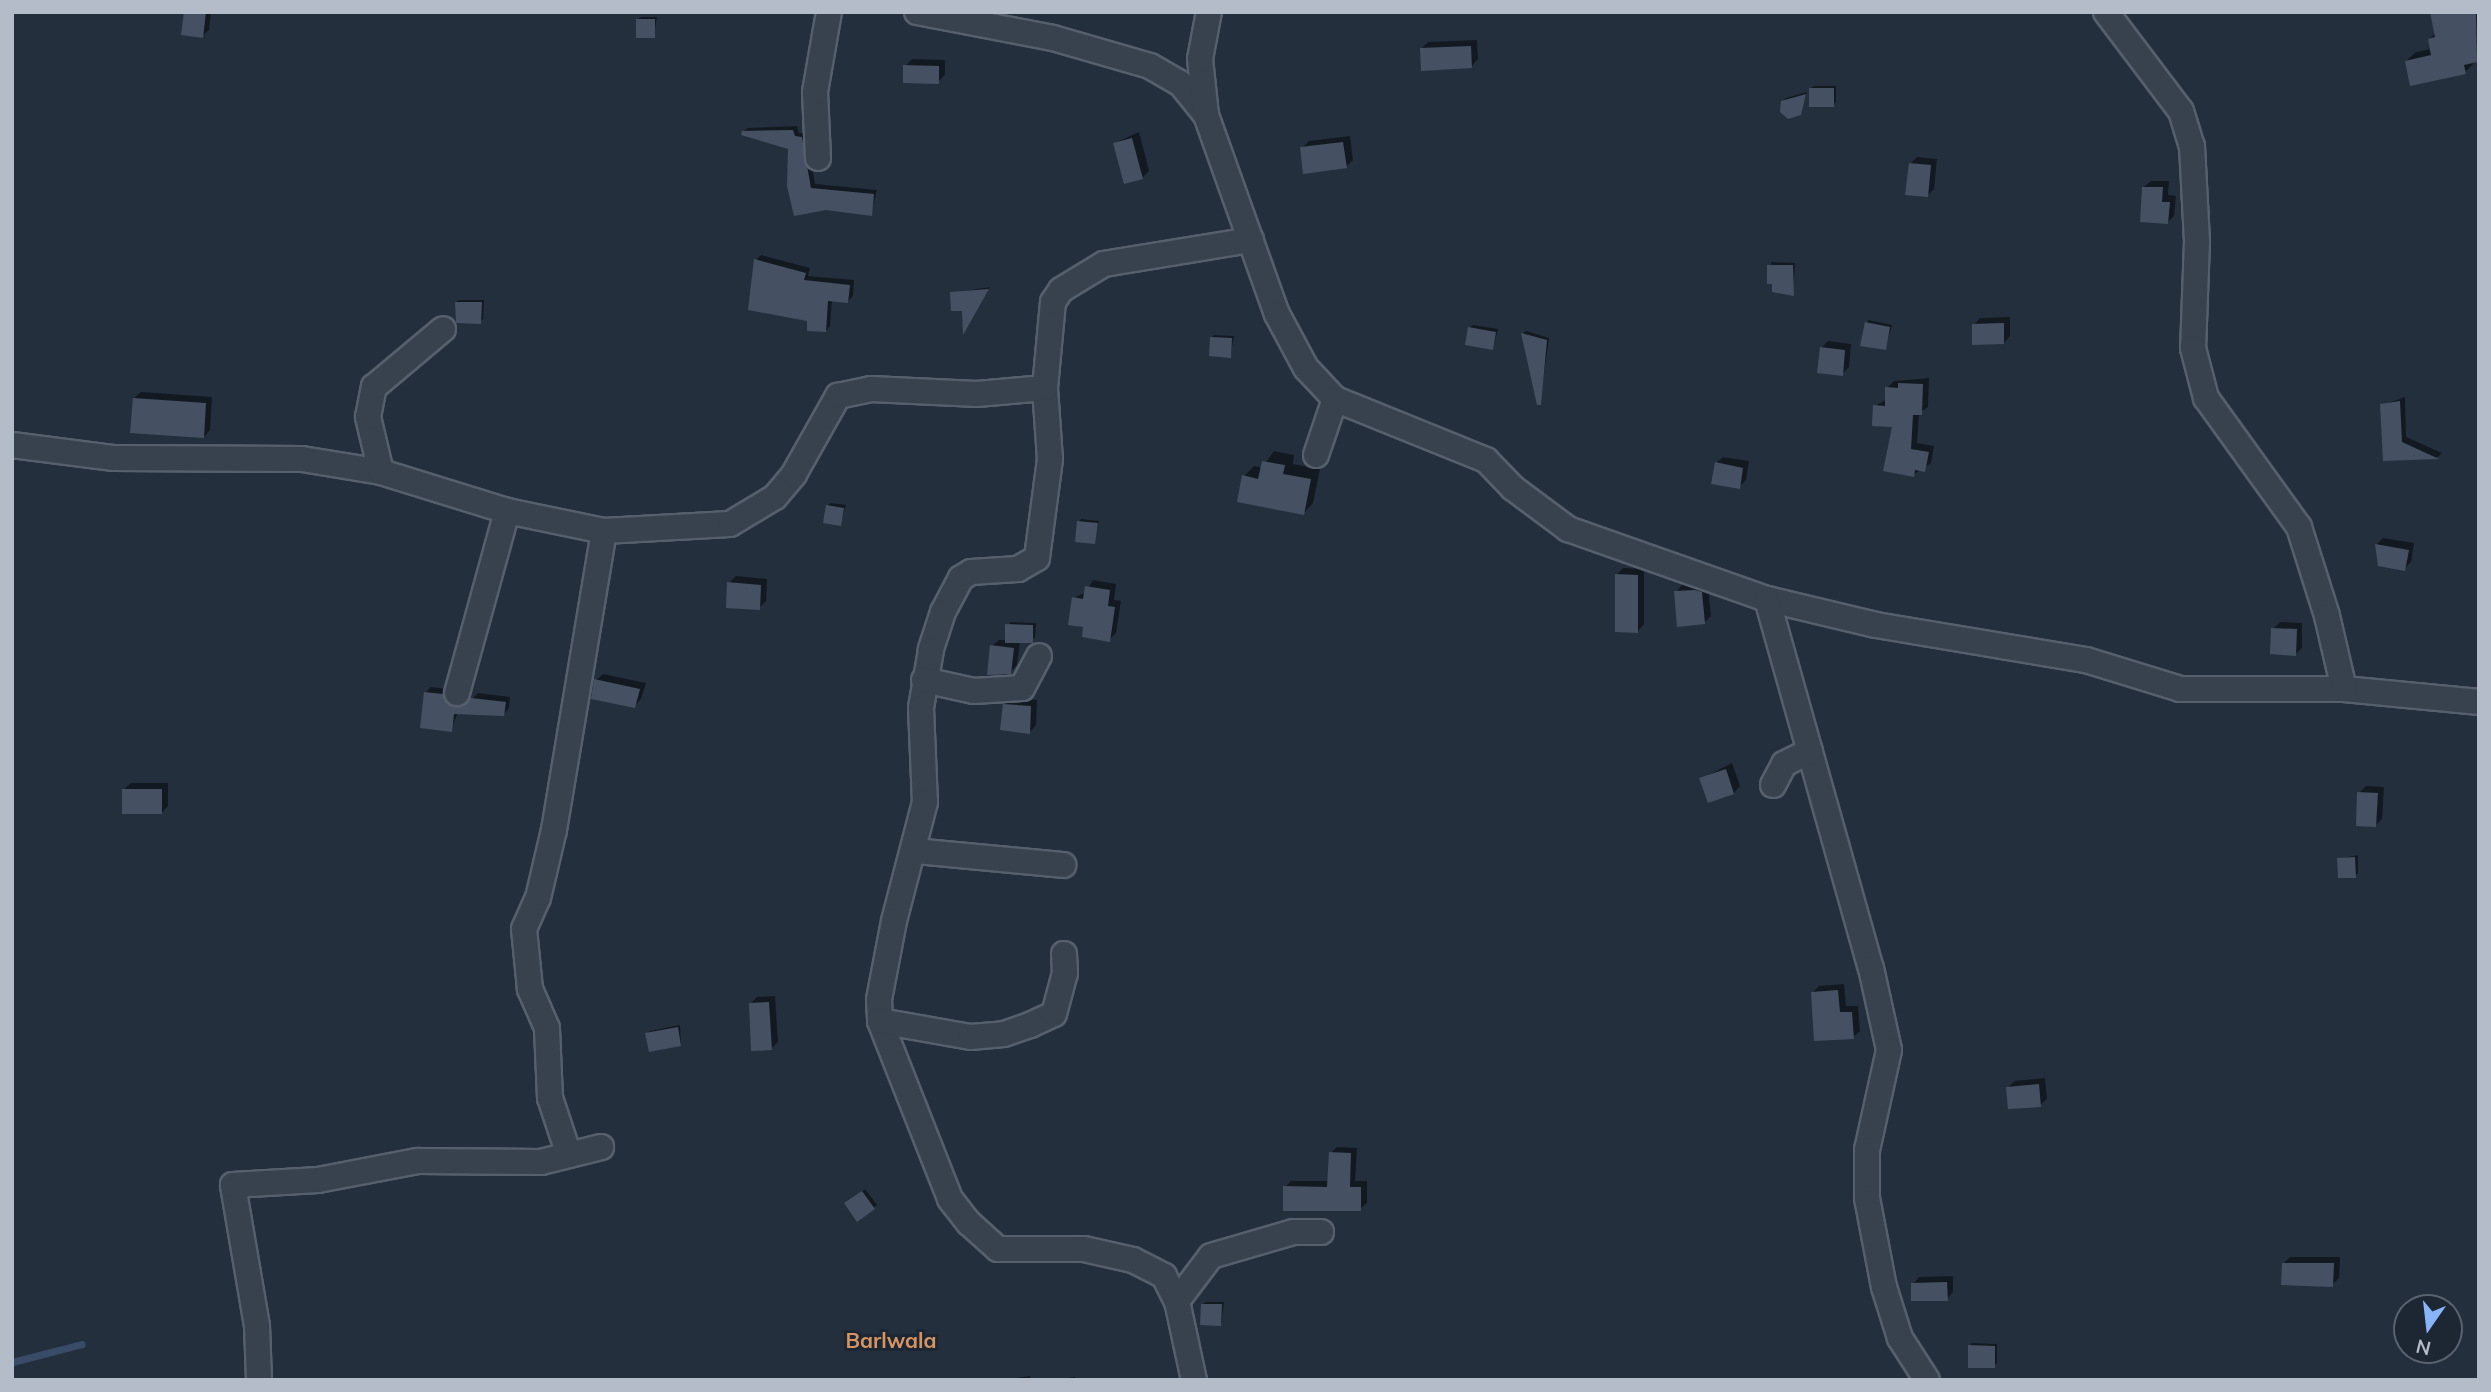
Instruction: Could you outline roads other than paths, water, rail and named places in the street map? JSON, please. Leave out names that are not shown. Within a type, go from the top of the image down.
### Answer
[{"type":"street","points":[[818,158],[815,92],[829,12]]},
{"type":"street","points":[[917,12],[1053,38],[1150,66],[1180,83],[1206,116]]},
{"type":"street","points":[[1209,12],[1200,59],[1206,116],[1277,314],[1306,368],[1335,399],[1486,460],[1513,488],[1569,529],[1767,599],[1876,625],[2086,660],[2180,689],[2344,689],[2479,702]]},
{"type":"street","points":[[2106,12],[2169,91],[2185,123],[2192,146],[2197,196],[2193,348],[2206,398],[2299,527],[2328,617],[2344,689]]},
{"type":"street","points":[[1194,1380],[1177,1301],[1164,1276],[1133,1260],[1062,1247],[998,1249],[985,1241],[950,1199],[880,1021],[879,1000],[894,921],[915,851],[925,802],[924,680],[943,612],[961,578],[971,572],[1018,569],[1037,558],[1050,459],[1045,388],[1053,302],[1061,290],[1104,264],[1251,240]]},
{"type":"street","points":[[381,472],[368,417],[374,387],[443,329]]},
{"type":"street","points":[[12,445],[114,458],[302,459],[381,472],[507,511],[604,531],[730,524],[775,497],[794,474],[832,404],[849,391],[977,394],[1045,388]]},
{"type":"street","points":[[1316,455],[1335,399]]},
{"type":"street","points":[[457,693],[507,511]]},
{"type":"street","points":[[569,1155],[550,1098],[547,1028],[530,989],[524,929],[538,898],[554,830],[604,531]]},
{"type":"street","points":[[1767,599],[1889,1050],[1867,1150],[1867,1198],[1884,1287],[1900,1338],[1927,1380]]},
{"type":"street","points":[[924,680],[974,691],[1022,688],[1039,656]]},
{"type":"street","points":[[1773,785],[1784,764],[1810,751]]},
{"type":"street","points":[[915,851],[1063,865]]},
{"type":"street","points":[[880,1021],[971,1037],[1004,1034],[1030,1025],[1054,1014],[1065,973],[1063,954]]},
{"type":"street","points":[[260,1380],[257,1326],[233,1185],[318,1180],[418,1161],[541,1162],[601,1147]]},
{"type":"street","points":[[1177,1301],[1211,1256],[1293,1232],[1321,1232]]},
{"type":"waterway","points":[[12,1362],[82,1344]]},
{"type":"district","name":"Barlwala","points":[[891,1340]]}]
